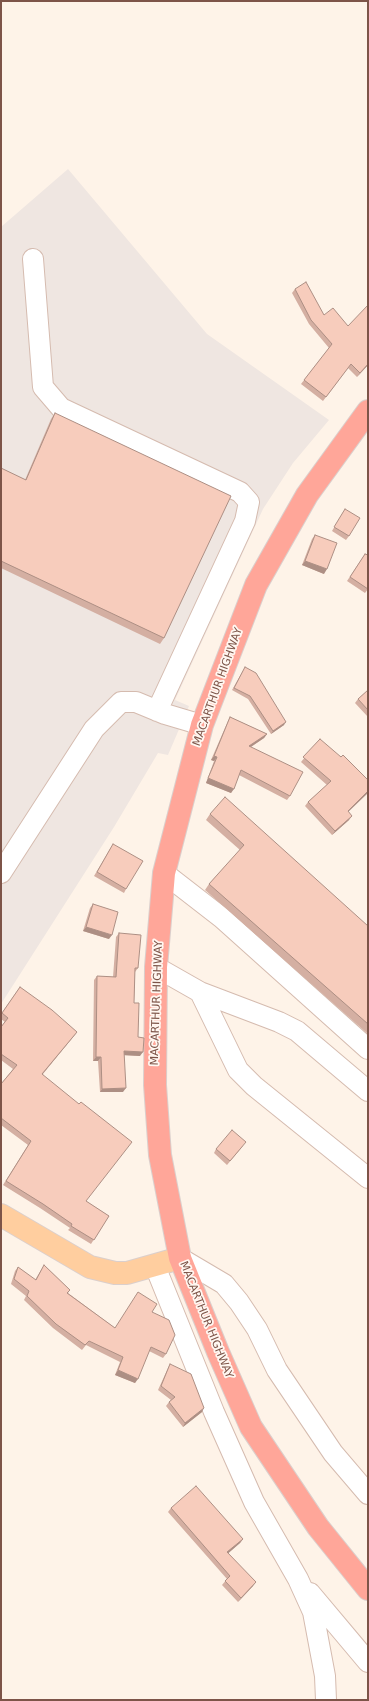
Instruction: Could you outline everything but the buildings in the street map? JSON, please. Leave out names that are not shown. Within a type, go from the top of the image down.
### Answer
[{"type":"highway","name":"MACARTHUR HIGHWAY","points":[[368,411],[307,495],[256,585],[202,725],[164,873],[156,967],[155,1085],[160,1155],[180,1258],[218,1352],[251,1427],[318,1527],[368,1589]]},
{"type":"main road","points":[[1,1215],[90,1267],[114,1273],[127,1273],[180,1258]]},
{"type":"street","points":[[33,259],[43,387],[61,408],[240,492],[249,502],[245,521],[157,711]]},
{"type":"street","points":[[1,874],[94,729],[121,702],[136,702],[157,711],[202,725]]},
{"type":"street","points":[[164,873],[222,918],[368,1049]]},
{"type":"street","points":[[156,967],[200,992],[279,1022],[297,1031],[368,1091]]},
{"type":"street","points":[[200,992],[238,1070],[254,1086],[368,1178]]},
{"type":"street","points":[[180,1258],[224,1284],[239,1302],[258,1329],[281,1376],[333,1453],[368,1494]]},
{"type":"street","points":[[155,1266],[214,1412],[254,1502],[298,1579],[313,1612],[325,1676],[326,1700]]},
{"type":"street","points":[[298,1579],[368,1662]]},
{"type":"shaded area","points":[[68,169],[207,334],[329,420],[293,463],[263,509],[175,700],[189,706],[168,755],[158,753],[114,827],[1,1004],[1,227]]}]
